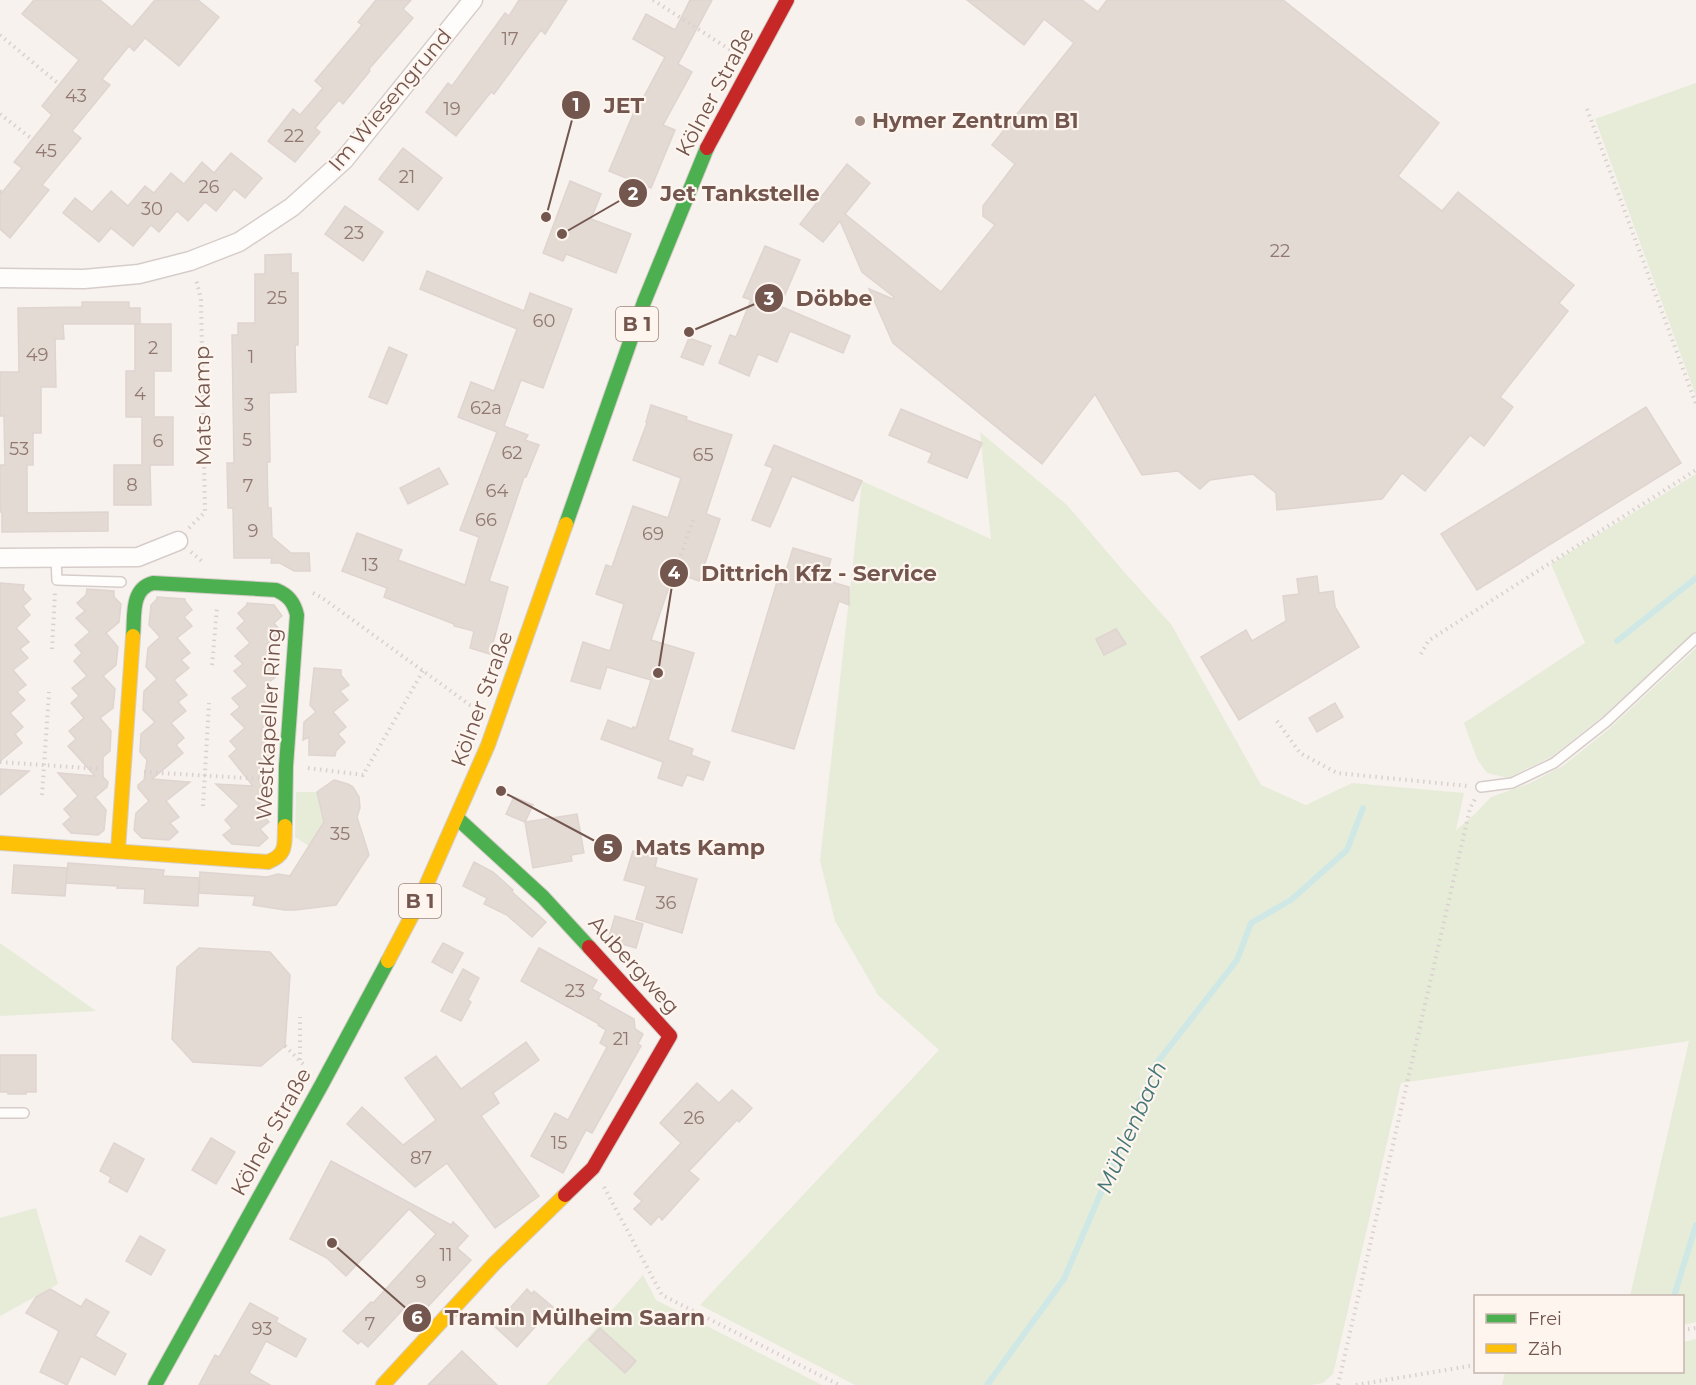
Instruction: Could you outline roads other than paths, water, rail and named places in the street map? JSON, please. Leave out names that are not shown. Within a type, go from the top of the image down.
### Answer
[{"type":"street","name":"Im Wiesengrund","points":[[0,278],[84,279],[140,274],[190,261],[239,242],[292,207],[344,160],[473,0]]},
{"type":"street","name":"Kölner Straße","points":[[155,1385],[322,1084],[413,914],[457,818],[500,715],[657,270],[705,151],[787,0]]},
{"type":"street","points":[[0,558],[138,557],[178,541]]},
{"type":"street","name":"Westkapeller Ring","points":[[0,843],[268,862],[278,858],[284,849],[286,773],[297,615],[290,598],[284,593],[276,590],[157,582],[146,583],[141,587],[136,599],[118,850]]},
{"type":"street","name":"Aubergweg","points":[[383,1385],[495,1263],[593,1168],[670,1036],[543,897],[457,818]]},
{"type":"lane","points":[[56,558],[57,580],[121,582]]},
{"type":"lane","points":[[1481,788],[1512,783],[1554,763],[1606,722],[1696,638]]},
{"type":"lane","points":[[0,1113],[24,1113]]},
{"type":"waterway","name":"Mühlenbach","points":[[1617,641],[1696,578]]},
{"type":"waterway","name":"Mühlenbach","points":[[987,1385],[1064,1279],[1156,1064],[1237,960],[1251,923],[1291,900],[1347,850],[1363,808]]},
{"type":"waterway","points":[[1674,1295],[1696,1225]]},
{"type":"place","name":"Hymer Zentrum B1","points":[[860,121]]},
{"type":"place","name":"JET","points":[[546,217]]},
{"type":"place","name":"Jet Tankstelle","points":[[562,234]]},
{"type":"place","name":"Döbbe","points":[[689,332]]},
{"type":"place","name":"Dittrich Kfz - Service","points":[[658,673]]},
{"type":"place","name":"Mats Kamp","points":[[501,791]]},
{"type":"place","name":"Tramin Mülheim Saarn","points":[[332,1243]]}]
